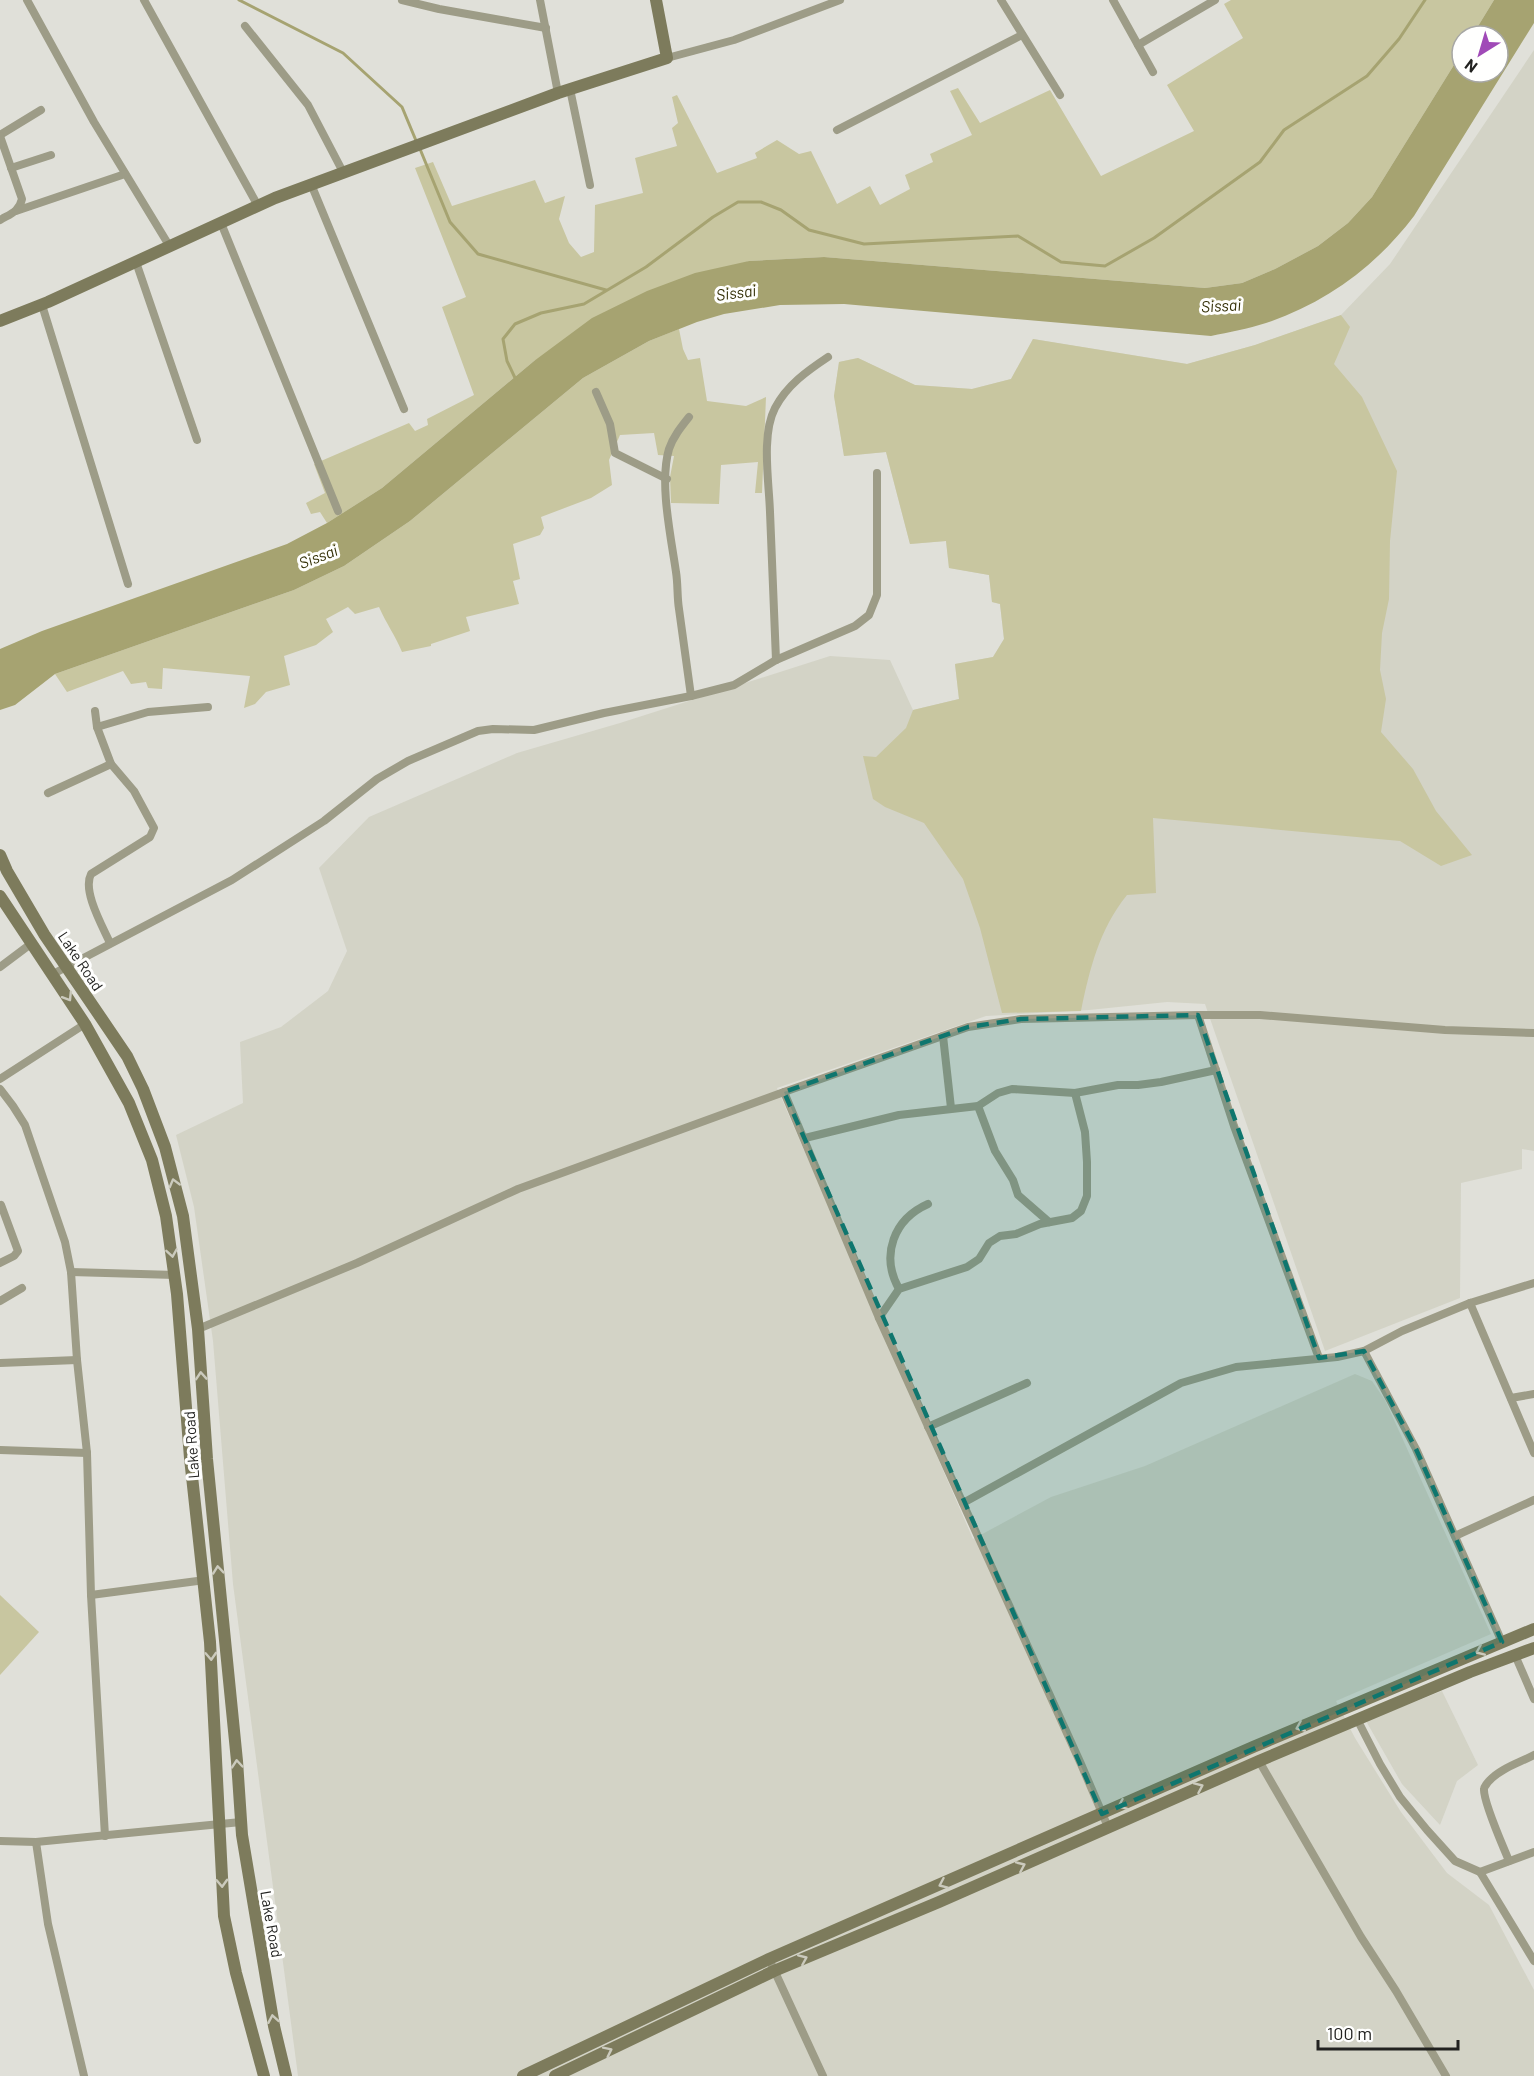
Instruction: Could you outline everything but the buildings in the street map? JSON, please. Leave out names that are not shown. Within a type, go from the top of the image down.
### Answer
[{"type":"main road","points":[[0,321],[42,305],[311,184],[564,91],[667,58],[656,0]]},
{"type":"main road","name":"Lake Road","points":[[0,855],[17,889],[66,967],[127,1056],[143,1089],[165,1147],[183,1216],[198,1329],[207,1459],[241,1822],[274,2026],[286,2076]]},
{"type":"main road","name":"Lake Road","points":[[0,896],[85,1024],[129,1103],[152,1160],[166,1216],[175,1275],[190,1458],[205,1580],[224,1916],[236,1973],[264,2076]]},
{"type":"main road","points":[[523,2076],[1253,1747],[1534,1629]]},
{"type":"main road","points":[[555,2076],[772,1965],[939,1902],[1259,1761],[1534,1648]]},
{"type":"street","points":[[27,0],[94,122],[170,247]]},
{"type":"street","points":[[144,0],[258,206]]},
{"type":"street","points":[[402,0],[546,28]]},
{"type":"street","points":[[540,0],[590,185]]},
{"type":"street","points":[[667,58],[734,40],[840,0]]},
{"type":"street","points":[[1000,0],[1060,95]]},
{"type":"street","points":[[1113,0],[1153,72]]},
{"type":"street","points":[[1138,45],[1215,0]]},
{"type":"street","points":[[245,26],[308,105],[343,172]]},
{"type":"street","points":[[837,130],[1022,35]]},
{"type":"street","points":[[16,211],[21,206],[22,200],[0,135],[41,110]]},
{"type":"street","points":[[11,168],[51,155]]},
{"type":"street","points":[[0,220],[16,211],[126,174]]},
{"type":"street","points":[[311,184],[404,409]]},
{"type":"street","points":[[221,223],[338,511]]},
{"type":"street","points":[[136,262],[197,440]]},
{"type":"street","points":[[42,305],[128,584]]},
{"type":"street","points":[[776,660],[768,461],[770,421],[781,398],[795,382],[807,370],[828,357]]},
{"type":"street","points":[[596,392],[610,424],[615,453],[667,479]]},
{"type":"street","points":[[688,417],[669,448],[667,479],[670,539],[691,696]]},
{"type":"street","points":[[53,974],[232,880],[324,820],[377,779],[408,762],[478,731],[534,730],[734,685],[776,660],[855,626],[869,615],[877,595],[877,473]]},
{"type":"street","points":[[98,727],[148,712],[207,707]]},
{"type":"street","points":[[95,711],[111,764],[134,791],[154,828],[150,837],[91,874],[89,879],[88,885],[95,909],[110,943]]},
{"type":"street","points":[[48,793],[111,764]]},
{"type":"street","points":[[0,966],[33,944]]},
{"type":"street","points":[[1198,1015],[1234,1126],[1319,1358]]},
{"type":"street","points":[[198,1329],[357,1263],[526,1185],[968,1027],[1021,1019],[1260,1015],[1445,1030],[1534,1033]]},
{"type":"street","points":[[0,1079],[85,1024]]},
{"type":"street","points":[[943,1036],[951,1108]]},
{"type":"street","points":[[805,1138],[899,1115],[978,1106],[1012,1089],[1076,1093],[1118,1085],[1161,1082],[1216,1070]]},
{"type":"street","points":[[0,1089],[25,1125],[65,1242],[71,1272],[87,1453],[91,1595],[105,1836]]},
{"type":"street","points":[[784,1092],[879,1318],[1107,1827]]},
{"type":"street","points":[[879,1318],[899,1288],[967,1267],[979,1259],[989,1243],[1000,1236],[1016,1234],[1049,1222],[1072,1218],[1080,1211],[1087,1196],[1085,1132],[1076,1093]]},
{"type":"street","points":[[978,1106],[995,1151],[1013,1180],[1017,1195],[1049,1222]]},
{"type":"street","points":[[899,1288],[891,1268],[890,1254],[895,1233],[914,1210],[928,1204]]},
{"type":"street","points":[[0,1263],[14,1256],[18,1251],[1,1205]]},
{"type":"street","points":[[71,1272],[175,1275]]},
{"type":"street","points":[[963,1503],[1181,1383],[1236,1367],[1337,1357],[1364,1351],[1402,1331],[1470,1303],[1534,1283]]},
{"type":"street","points":[[0,1301],[22,1288]]},
{"type":"street","points":[[1470,1303],[1534,1453]]},
{"type":"street","points":[[1364,1351],[1416,1449],[1502,1642]]},
{"type":"street","points":[[0,1363],[77,1360]]},
{"type":"street","points":[[928,1427],[1027,1383]]},
{"type":"street","points":[[1511,1398],[1534,1394]]},
{"type":"street","points":[[0,1450],[87,1453]]},
{"type":"street","points":[[1455,1536],[1534,1500]]},
{"type":"street","points":[[91,1595],[205,1580]]},
{"type":"street","points":[[1515,1655],[1534,1699]]},
{"type":"street","points":[[1358,1720],[1400,1797],[1455,1861],[1480,1872],[1533,1961]]},
{"type":"street","points":[[1509,1861],[1484,1789],[1487,1782],[1498,1774],[1534,1755]]},
{"type":"street","points":[[1259,1761],[1361,1937],[1446,2076]]},
{"type":"street","points":[[0,1841],[36,1842],[241,1822]]},
{"type":"street","points":[[36,1842],[48,1924],[84,2076]]},
{"type":"street","points":[[1480,1872],[1534,1852]]},
{"type":"street","points":[[772,1965],[823,2076]]},
{"type":"highlighted area","points":[[1198,1015],[1319,1358],[1364,1351],[1416,1449],[1502,1642],[1102,1814],[784,1092],[968,1027],[1021,1019]]},
{"type":"shaded area","points":[[1231,0],[1494,0],[1479,24],[1450,24],[1450,71],[1372,197],[1348,223],[1318,246],[1275,269],[1242,283],[1205,288],[824,257],[749,261],[534,361],[382,488],[327,523],[320,512],[311,514],[306,503],[325,493],[314,464],[409,423],[415,431],[428,425],[427,419],[474,395],[442,307],[466,297],[415,168],[433,162],[452,206],[535,180],[545,203],[565,196],[559,219],[569,243],[581,257],[594,252],[595,205],[643,193],[635,158],[677,146],[672,128],[678,123],[672,97],[677,95],[717,173],[757,158],[755,153],[777,140],[799,154],[811,151],[837,204],[870,186],[880,205],[910,189],[905,175],[933,162],[930,154],[972,135],[950,91],[958,88],[980,123],[1050,90],[1101,176],[1194,131],[1167,85],[1243,38],[1224,4]]},
{"type":"shaded area","points":[[1534,50],[1534,1151],[1522,1149],[1522,1169],[1461,1183],[1460,1298],[1325,1351],[1205,1004],[1167,1002],[1089,1010],[986,1016],[777,1088],[973,1539],[1051,1497],[1145,1466],[1355,1374],[1372,1381],[1385,1400],[1491,1634],[1336,1701],[1355,1738],[1401,1812],[1447,1873],[1489,1905],[1534,1990],[1534,2076],[298,2076],[233,1584],[213,1341],[194,1207],[176,1135],[243,1103],[240,1042],[281,1027],[328,991],[347,951],[319,868],[369,817],[517,753],[620,723],[830,656],[890,660],[913,710],[959,699],[955,664],[993,657],[1004,639],[1000,604],[992,602],[989,575],[949,568],[946,541],[910,544],[886,452],[844,456],[834,396],[839,362],[858,358],[915,385],[972,389],[1011,379],[1033,339],[1187,364],[1255,345],[1341,315],[1390,264]]},
{"type":"shaded area","points":[[1341,315],[1350,327],[1334,364],[1362,397],[1397,471],[1390,541],[1389,599],[1382,633],[1380,670],[1386,699],[1381,732],[1413,769],[1436,811],[1472,855],[1441,866],[1400,841],[1153,818],[1156,893],[1127,895],[1117,908],[1097,950],[1081,1011],[1002,1013],[980,928],[963,879],[924,823],[885,807],[873,799],[863,756],[876,757],[906,728],[913,710],[959,699],[955,664],[993,657],[1004,639],[1000,604],[992,602],[989,575],[949,568],[946,541],[910,544],[886,452],[844,456],[834,396],[839,362],[858,358],[915,385],[972,389],[1011,379],[1033,339],[1187,364],[1255,345]]},
{"type":"shaded area","points":[[679,329],[688,360],[700,358],[707,401],[746,406],[766,397],[762,493],[755,493],[758,462],[721,465],[719,504],[671,503],[670,477],[674,456],[658,455],[654,433],[620,435],[609,460],[612,485],[591,498],[541,517],[544,528],[540,535],[513,544],[520,579],[513,581],[519,604],[466,617],[470,631],[431,644],[431,646],[402,652],[379,607],[355,614],[348,607],[326,619],[333,632],[316,645],[284,656],[290,685],[266,692],[255,704],[244,708],[250,676],[163,668],[162,689],[148,688],[146,682],[131,684],[123,671],[67,692],[55,674],[294,590],[344,566],[410,521],[583,378],[649,341]]},
{"type":"shaded area","points":[[0,1595],[39,1632],[0,1675]]},
{"type":"shaded area","points":[[1442,1691],[1478,1765],[1457,1781],[1440,1825],[1402,1784],[1366,1721]]},
{"type":"water","points":[[1494,0],[1534,0],[1534,23],[1510,62],[1510,24],[1479,24]]},
{"type":"water","name":"Sissai","points":[[1450,71],[1450,84],[1496,84],[1414,216],[1399,234],[1366,267],[1348,281],[1329,294],[1288,315],[1245,329],[1211,336],[844,304],[780,305],[724,314],[697,322],[649,341],[583,378],[410,521],[344,566],[294,590],[55,674],[15,705],[0,710],[0,649],[42,631],[287,544],[327,523],[382,488],[534,361],[592,318],[647,291],[695,273],[749,261],[824,257],[1205,288],[1242,283],[1275,269],[1318,246],[1348,223],[1372,197]]},
{"type":"waterway","points":[[239,0],[343,53],[402,107],[417,143]]},
{"type":"waterway","points":[[516,380],[507,361],[503,339],[515,324],[541,313],[584,304],[646,267],[713,217],[738,202],[761,202],[781,210],[809,230],[864,244],[1018,236],[1061,262],[1105,266],[1154,238],[1260,162],[1284,130],[1367,76],[1399,39],[1425,0]]},
{"type":"waterway","points":[[420,149],[450,222],[478,254],[606,290]]}]
